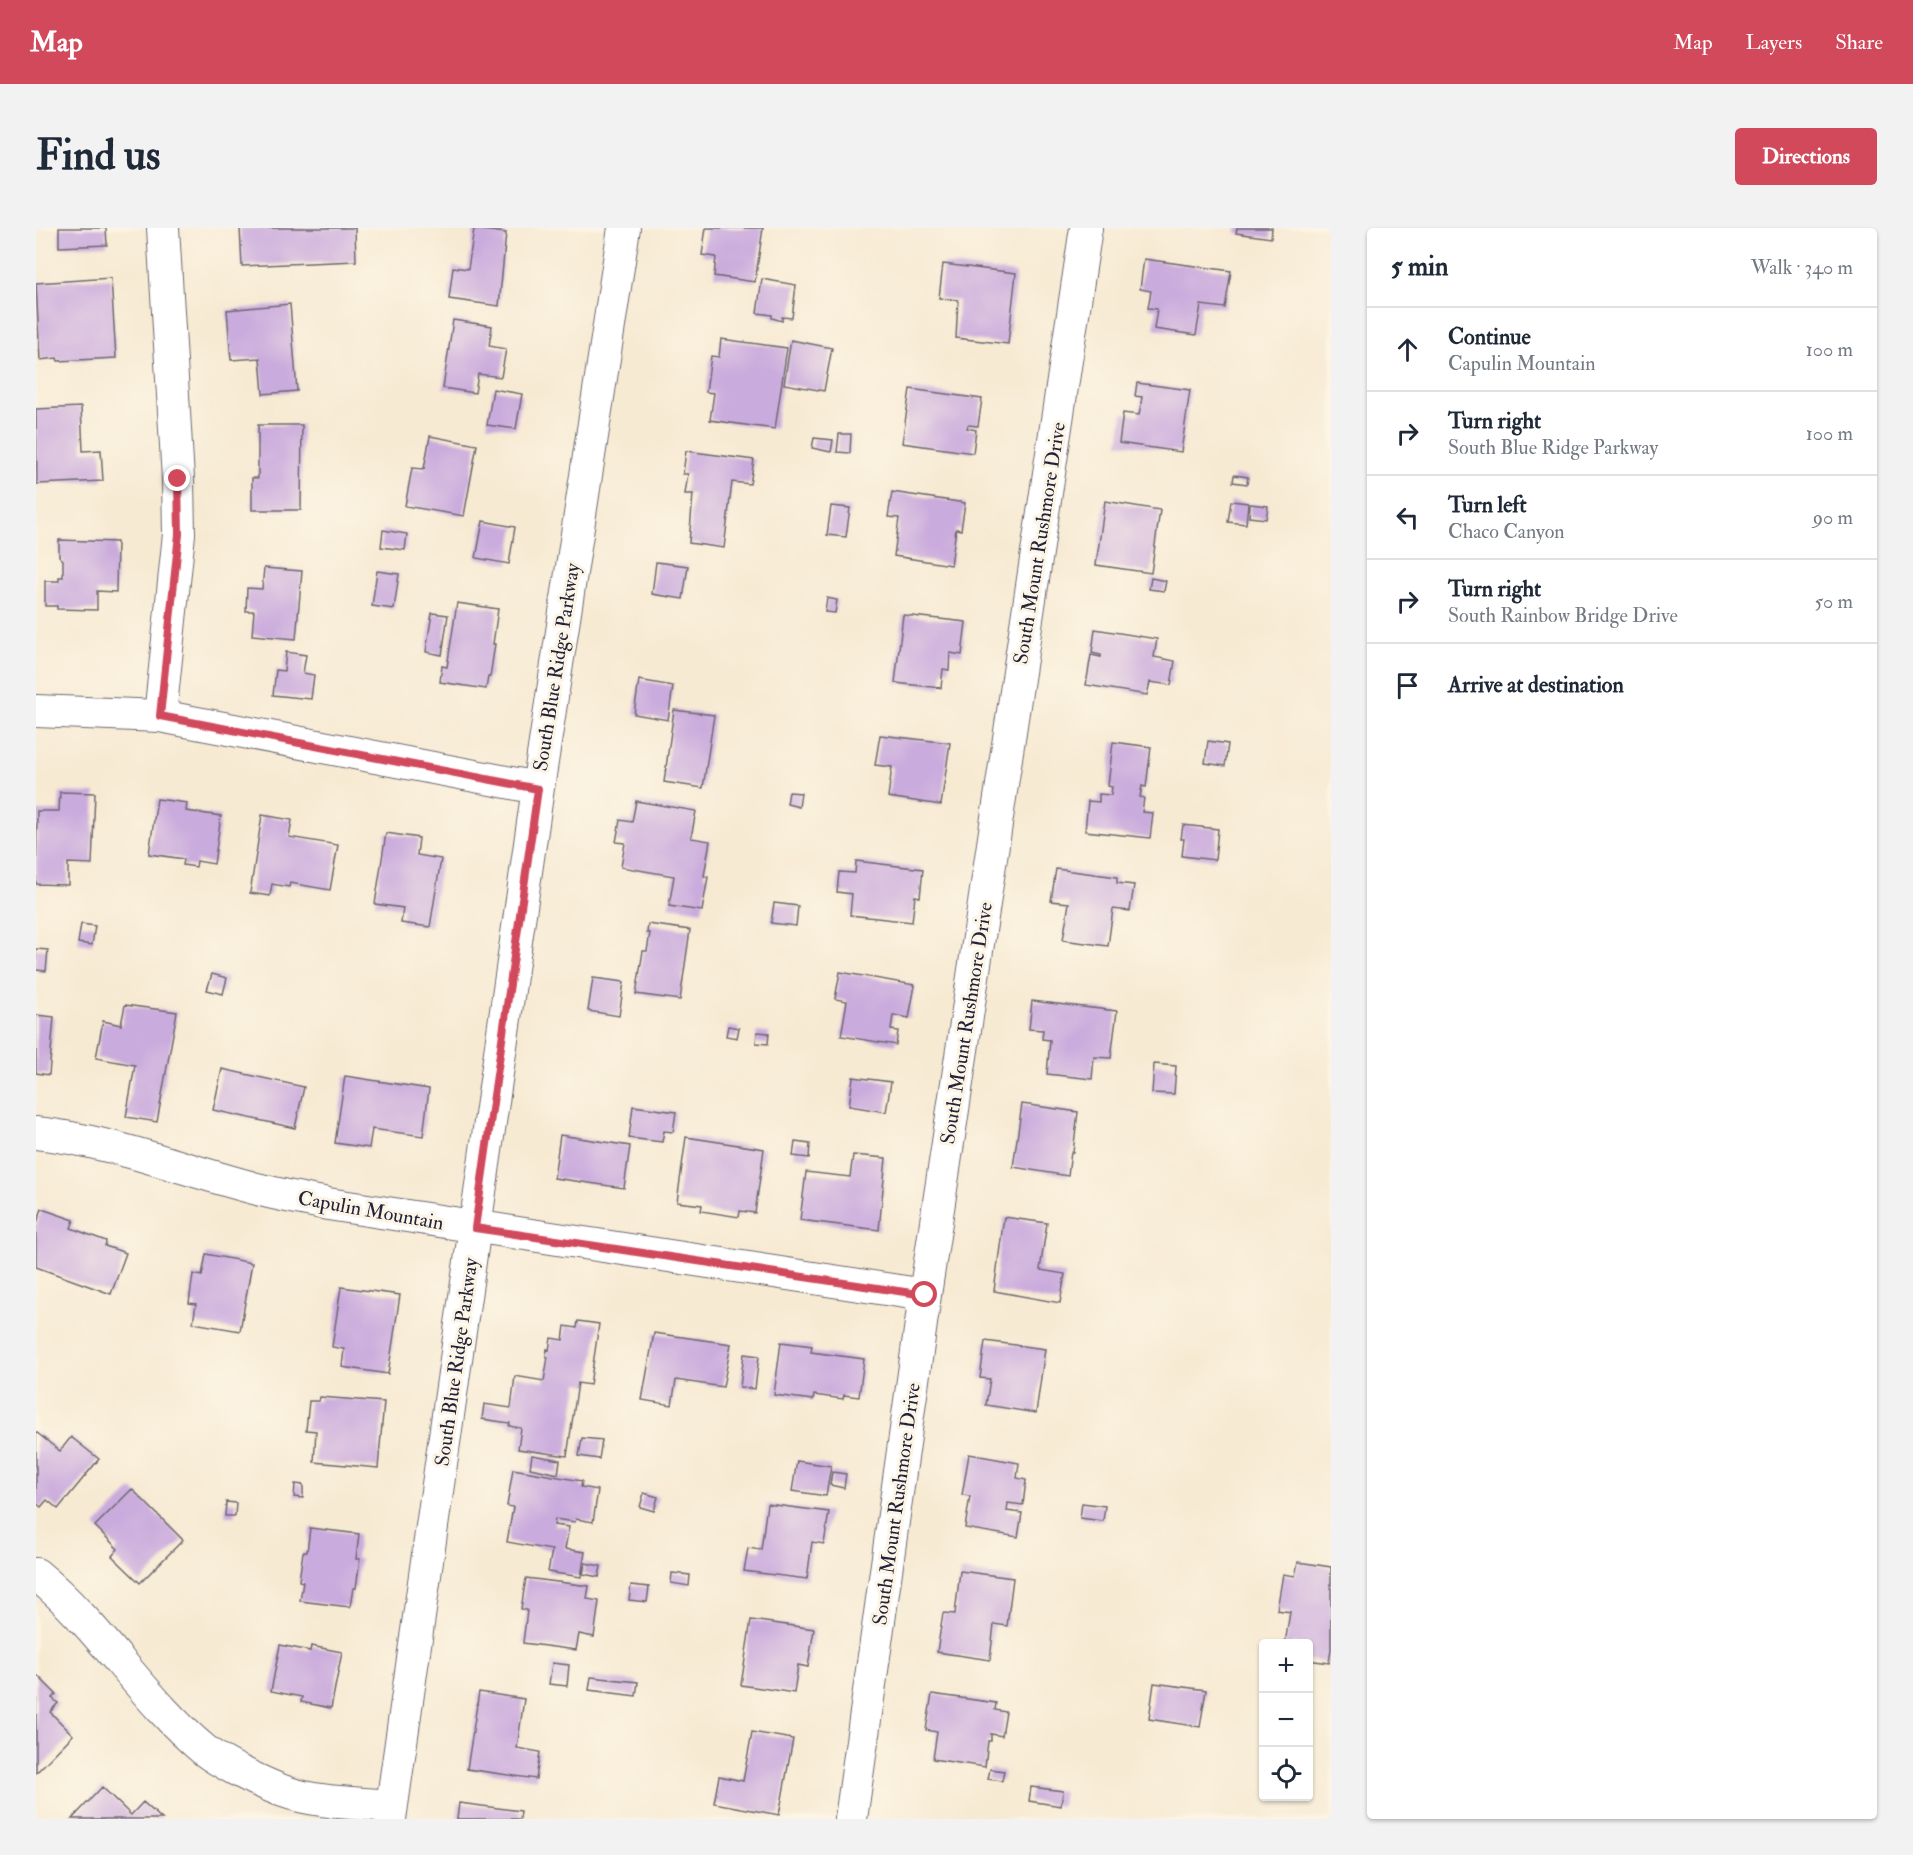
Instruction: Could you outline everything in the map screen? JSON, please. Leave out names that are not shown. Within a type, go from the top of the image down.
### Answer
[{"type":"street","points":[[160,716],[179,534],[178,479],[163,228]]},
{"type":"street","name":"South Blue Ridge Parkway","points":[[391,1812],[538,789],[624,228]]},
{"type":"street","name":"South Mount Rushmore Drive","points":[[851,1819],[925,1295],[1086,228]]},
{"type":"street","points":[[36,711],[160,716],[538,789]]},
{"type":"street","name":"Capulin Mountain","points":[[36,1133],[58,1135],[128,1151],[264,1191],[328,1204],[925,1295]]},
{"type":"street","points":[[36,1574],[55,1589],[108,1646],[172,1721],[205,1751],[284,1792],[391,1812]]},
{"type":"building","points":[[59,228],[106,228],[107,245],[59,247]]},
{"type":"building","points":[[240,228],[355,228],[356,261],[242,266]]},
{"type":"building","points":[[706,228],[763,228],[755,282],[714,276],[716,257],[702,255]]},
{"type":"building","points":[[1237,228],[1272,228],[1271,238],[1236,233]]},
{"type":"building","points":[[474,229],[506,233],[499,306],[449,299],[453,267],[468,269]]},
{"type":"building","points":[[1144,259],[1231,271],[1225,308],[1201,305],[1196,335],[1154,329],[1157,309],[1148,308],[1151,291],[1140,289]]},
{"type":"building","points":[[943,264],[1016,273],[1008,344],[956,338],[958,300],[939,298]]},
{"type":"building","points":[[111,278],[116,358],[40,360],[36,283]]},
{"type":"building","points":[[762,279],[796,285],[792,318],[782,317],[782,321],[772,318],[772,315],[757,313]]},
{"type":"building","points":[[290,304],[297,391],[263,394],[260,358],[231,360],[227,310]]},
{"type":"building","points":[[453,320],[492,326],[489,346],[506,349],[501,377],[478,374],[475,393],[443,388]]},
{"type":"building","points":[[721,339],[787,348],[775,429],[710,420],[714,393],[706,392],[711,356],[719,357]]},
{"type":"building","points":[[791,340],[832,348],[824,391],[784,384]]},
{"type":"building","points":[[1137,383],[1190,390],[1181,452],[1119,443],[1123,413],[1139,415],[1142,397],[1135,396]]},
{"type":"building","points":[[493,389],[522,394],[516,429],[487,425]]},
{"type":"building","points":[[910,389],[982,399],[978,426],[968,425],[967,428],[976,430],[973,453],[902,443]]},
{"type":"building","points":[[81,407],[83,451],[101,450],[103,481],[37,484],[36,409]]},
{"type":"building","points":[[258,425],[302,425],[301,510],[252,510],[252,478],[258,478]]},
{"type":"building","points":[[839,434],[851,434],[850,453],[837,452]]},
{"type":"building","points":[[430,436],[477,445],[464,516],[405,506],[412,468],[424,469]]},
{"type":"building","points":[[814,438],[833,440],[831,452],[812,448]]},
{"type":"building","points":[[686,451],[754,460],[750,484],[732,482],[724,548],[689,543],[693,494],[685,494],[688,474],[683,474]]},
{"type":"building","points":[[1234,475],[1248,477],[1247,484],[1233,482]]},
{"type":"building","points":[[892,492],[965,503],[961,530],[956,529],[951,565],[894,556],[899,518],[888,517]]},
{"type":"building","points":[[1105,501],[1160,510],[1151,573],[1096,565]]},
{"type":"building","points":[[1231,501],[1248,503],[1246,524],[1228,522]]},
{"type":"building","points":[[1250,504],[1268,506],[1266,519],[1249,517]]},
{"type":"building","points":[[831,506],[850,508],[846,537],[827,535]]},
{"type":"building","points":[[483,521],[515,527],[509,564],[476,558]]},
{"type":"building","points":[[383,530],[407,534],[405,550],[381,547]]},
{"type":"building","points":[[59,540],[117,542],[116,592],[97,591],[97,610],[57,609],[57,606],[45,606],[45,581],[59,581],[59,577],[63,577],[63,560],[59,556]]},
{"type":"building","points":[[656,562],[688,566],[683,599],[652,594]]},
{"type":"building","points":[[264,568],[302,571],[296,639],[252,635],[254,611],[246,611],[247,588],[262,589]]},
{"type":"building","points":[[377,571],[399,574],[394,609],[372,606]]},
{"type":"building","points":[[1151,578],[1166,581],[1164,591],[1149,589]]},
{"type":"building","points":[[827,598],[837,600],[835,613],[825,612]]},
{"type":"building","points":[[457,603],[498,609],[493,644],[495,644],[486,689],[440,682],[442,666],[447,667]]},
{"type":"building","points":[[432,613],[448,615],[442,655],[426,652]]},
{"type":"building","points":[[903,615],[966,622],[962,655],[950,653],[949,670],[943,669],[941,688],[895,683]]},
{"type":"building","points":[[1095,629],[1157,639],[1154,657],[1175,661],[1171,685],[1150,682],[1147,695],[1086,685],[1091,655],[1101,657],[1101,655],[1092,653]]},
{"type":"building","points":[[286,652],[306,655],[303,673],[314,675],[311,699],[273,695],[276,670],[284,671]]},
{"type":"building","points":[[639,680],[673,686],[668,720],[634,714]]},
{"type":"building","points":[[674,710],[714,715],[703,788],[664,782]]},
{"type":"building","points":[[880,735],[950,743],[941,805],[888,797],[892,767],[875,765]]},
{"type":"building","points":[[1208,741],[1228,744],[1225,766],[1205,763]]},
{"type":"building","points":[[1113,742],[1151,747],[1146,787],[1142,786],[1140,797],[1144,798],[1142,812],[1153,813],[1150,838],[1085,831],[1088,801],[1099,802],[1099,794],[1111,795],[1112,787],[1108,786]]},
{"type":"building","points":[[60,792],[95,793],[92,864],[68,863],[68,885],[36,884],[37,811],[59,811]]},
{"type":"building","points":[[789,792],[801,793],[799,807],[787,804]]},
{"type":"building","points":[[157,799],[187,803],[186,811],[221,816],[214,864],[197,861],[196,867],[183,865],[184,859],[149,854]]},
{"type":"building","points":[[636,801],[696,811],[691,838],[710,841],[704,876],[708,877],[702,911],[669,906],[674,876],[621,867],[625,843],[616,842],[620,820],[632,822]]},
{"type":"building","points":[[262,815],[292,820],[289,837],[338,845],[330,890],[290,883],[289,887],[272,884],[270,896],[250,893]]},
{"type":"building","points":[[1183,825],[1218,829],[1215,860],[1182,856]]},
{"type":"building","points":[[386,833],[419,838],[417,855],[441,859],[430,927],[401,923],[403,908],[375,904]]},
{"type":"building","points":[[856,861],[923,869],[920,897],[915,896],[912,922],[850,915],[852,894],[837,892],[839,872],[855,873]]},
{"type":"building","points":[[1056,869],[1117,877],[1117,883],[1134,885],[1130,911],[1113,909],[1108,946],[1063,940],[1069,903],[1051,901]]},
{"type":"building","points":[[774,903],[798,906],[796,926],[771,923]]},
{"type":"building","points":[[81,924],[95,926],[92,945],[78,943]]},
{"type":"building","points":[[648,924],[690,930],[680,1000],[636,994],[643,951],[647,951],[650,933],[647,933]]},
{"type":"building","points":[[36,949],[48,950],[46,971],[36,970]]},
{"type":"building","points":[[840,972],[915,985],[909,1018],[893,1015],[891,1030],[898,1031],[896,1045],[841,1036],[847,1001],[835,999]]},
{"type":"building","points":[[212,974],[227,978],[223,994],[207,990]]},
{"type":"building","points":[[593,978],[624,982],[619,1016],[588,1011]]},
{"type":"building","points":[[1032,1001],[1117,1011],[1111,1058],[1094,1057],[1092,1079],[1047,1074],[1050,1040],[1042,1039],[1043,1030],[1029,1029]]},
{"type":"building","points":[[125,1005],[177,1012],[157,1122],[126,1117],[135,1065],[96,1058],[103,1021],[121,1025]]},
{"type":"building","points":[[36,1015],[54,1017],[49,1075],[36,1073]]},
{"type":"building","points":[[728,1026],[739,1028],[737,1038],[726,1036]]},
{"type":"building","points":[[757,1032],[769,1033],[768,1044],[756,1043]]},
{"type":"building","points":[[1154,1064],[1176,1066],[1174,1094],[1152,1093]]},
{"type":"building","points":[[222,1069],[304,1087],[295,1128],[213,1110]]},
{"type":"building","points":[[345,1076],[429,1089],[423,1136],[372,1129],[369,1148],[335,1143]]},
{"type":"building","points":[[853,1077],[891,1082],[886,1112],[849,1106]]},
{"type":"building","points":[[1022,1104],[1078,1112],[1068,1176],[1013,1167]]},
{"type":"building","points":[[633,1106],[676,1112],[673,1132],[664,1131],[662,1142],[629,1138]]},
{"type":"building","points":[[560,1135],[630,1146],[624,1188],[554,1178]]},
{"type":"building","points":[[686,1137],[764,1149],[755,1213],[740,1211],[739,1217],[701,1211],[702,1205],[677,1202]]},
{"type":"building","points":[[795,1142],[810,1144],[809,1158],[793,1156]]},
{"type":"building","points":[[853,1155],[886,1158],[879,1230],[800,1220],[806,1172],[850,1177]]},
{"type":"building","points":[[42,1209],[74,1220],[71,1228],[106,1241],[105,1246],[126,1253],[111,1294],[36,1267],[36,1225]]},
{"type":"building","points":[[1004,1217],[1047,1223],[1040,1270],[1065,1274],[1060,1303],[994,1291]]},
{"type":"building","points":[[206,1254],[252,1263],[240,1331],[193,1323],[196,1304],[189,1303],[193,1274],[202,1276]]},
{"type":"building","points":[[341,1287],[400,1295],[388,1374],[342,1367],[344,1349],[332,1347]]},
{"type":"building","points":[[578,1321],[599,1324],[590,1385],[578,1383],[567,1456],[518,1449],[521,1428],[509,1426],[510,1423],[482,1419],[484,1404],[511,1408],[515,1376],[544,1381],[547,1349],[549,1350],[551,1338],[563,1340],[565,1326],[577,1328]]},
{"type":"building","points":[[654,1333],[731,1344],[723,1387],[676,1380],[672,1405],[642,1400]]},
{"type":"building","points":[[985,1341],[1045,1349],[1036,1413],[986,1405],[990,1379],[980,1378]]},
{"type":"building","points":[[781,1342],[812,1346],[811,1352],[864,1359],[859,1397],[844,1395],[843,1399],[814,1395],[813,1400],[774,1395]]},
{"type":"building","points":[[744,1354],[759,1356],[755,1389],[740,1387]]},
{"type":"building","points":[[320,1397],[384,1402],[378,1468],[314,1462],[316,1431],[306,1430],[309,1401],[319,1401]]},
{"type":"building","points":[[36,1432],[60,1451],[71,1437],[99,1459],[58,1509],[47,1500],[41,1507],[36,1503]]},
{"type":"building","points":[[582,1438],[602,1440],[599,1459],[579,1456]]},
{"type":"building","points":[[969,1454],[1019,1463],[1017,1478],[1026,1480],[1023,1505],[1008,1503],[1007,1511],[1022,1513],[1018,1537],[965,1528],[970,1496],[962,1495]]},
{"type":"building","points":[[532,1455],[560,1460],[558,1474],[530,1468]]},
{"type":"building","points":[[797,1461],[831,1466],[826,1496],[792,1491]]},
{"type":"building","points":[[513,1469],[582,1481],[581,1487],[598,1490],[593,1522],[555,1519],[554,1525],[569,1527],[565,1549],[585,1552],[581,1577],[548,1572],[552,1550],[507,1542],[513,1507],[507,1506]]},
{"type":"building","points":[[832,1472],[846,1474],[844,1488],[830,1485]]},
{"type":"building","points":[[295,1484],[303,1485],[303,1498],[294,1497]]},
{"type":"building","points":[[132,1489],[183,1540],[140,1583],[112,1556],[118,1549],[95,1526]]},
{"type":"building","points":[[644,1493],[658,1497],[654,1511],[640,1507]]},
{"type":"building","points":[[226,1502],[236,1503],[235,1516],[225,1516]]},
{"type":"building","points":[[1082,1503],[1105,1506],[1103,1521],[1080,1518]]},
{"type":"building","points":[[767,1504],[829,1512],[824,1544],[812,1542],[807,1579],[744,1571],[748,1548],[761,1550]]},
{"type":"building","points":[[310,1528],[359,1534],[356,1559],[360,1559],[356,1588],[353,1588],[350,1607],[300,1601],[303,1582],[299,1581],[303,1552],[307,1552]]},
{"type":"building","points":[[1298,1562],[1331,1567],[1329,1663],[1313,1661],[1313,1639],[1286,1639],[1290,1612],[1277,1610],[1283,1574],[1295,1576]]},
{"type":"building","points":[[585,1563],[601,1566],[599,1577],[583,1574]]},
{"type":"building","points":[[960,1571],[1013,1578],[1007,1626],[994,1624],[990,1660],[937,1652],[943,1613],[955,1614]]},
{"type":"building","points":[[672,1573],[690,1575],[689,1586],[671,1583]]},
{"type":"building","points":[[526,1578],[589,1586],[587,1599],[599,1601],[594,1637],[579,1634],[576,1650],[523,1643],[527,1610],[521,1609]]},
{"type":"building","points":[[631,1585],[649,1587],[647,1602],[629,1600]]},
{"type":"building","points":[[751,1620],[814,1629],[808,1667],[798,1665],[794,1693],[741,1685]]},
{"type":"building","points":[[280,1645],[310,1651],[311,1646],[342,1652],[331,1708],[301,1702],[302,1697],[271,1691]]},
{"type":"building","points":[[552,1663],[569,1665],[567,1686],[549,1684]]},
{"type":"building","points":[[36,1674],[56,1694],[52,1698],[58,1703],[50,1712],[73,1735],[36,1773]]},
{"type":"building","points":[[591,1677],[638,1682],[636,1696],[589,1690]]},
{"type":"building","points":[[1154,1683],[1206,1690],[1200,1727],[1149,1719]]},
{"type":"building","points":[[479,1692],[524,1699],[517,1748],[540,1752],[536,1779],[467,1769]]},
{"type":"building","points":[[932,1694],[996,1703],[995,1710],[1006,1712],[1002,1736],[991,1734],[991,1741],[988,1741],[985,1767],[933,1759],[937,1732],[926,1730]]},
{"type":"building","points":[[752,1732],[793,1739],[779,1815],[714,1803],[719,1776],[743,1781]]},
{"type":"building","points":[[990,1769],[1004,1771],[1002,1781],[988,1779]]},
{"type":"building","points":[[102,1787],[131,1815],[143,1802],[162,1819],[72,1819]]},
{"type":"building","points":[[1031,1787],[1063,1791],[1061,1806],[1029,1801]]},
{"type":"building","points":[[459,1803],[521,1811],[520,1819],[457,1819]]},
{"type":"route","points":[[178,479],[179,534],[160,716],[538,789],[475,1228],[925,1295]]}]
